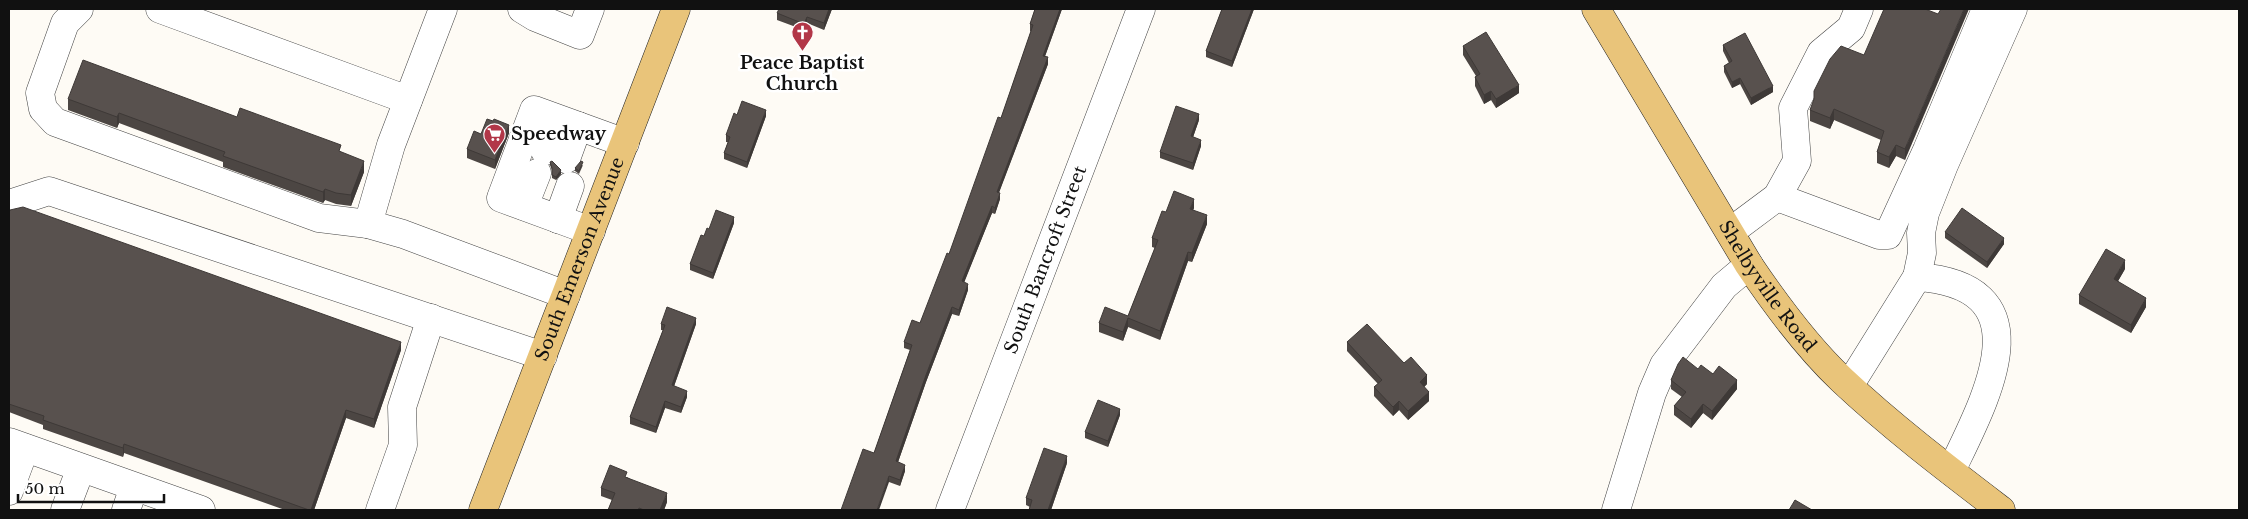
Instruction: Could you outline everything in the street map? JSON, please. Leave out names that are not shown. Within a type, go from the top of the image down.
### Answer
[{"type":"main road","name":"South Emerson Avenue","points":[[483,510],[676,9]]},
{"type":"main road","name":"Shelbyville Road","points":[[1596,9],[1749,265],[1771,297],[1829,367],[1849,386],[1887,421],[2001,510]]},
{"type":"street","points":[[79,9],[65,23],[40,93],[43,110],[55,122],[319,218],[368,224],[403,234],[566,295]]},
{"type":"street","points":[[160,9],[408,100]]},
{"type":"street","points":[[368,224],[391,145],[443,9]]},
{"type":"street","points":[[522,9],[535,17],[580,35],[590,9]]},
{"type":"street","name":"South Bancroft Street","points":[[950,510],[1141,9]]},
{"type":"street","points":[[1730,232],[1777,197],[1797,161],[1793,108],[1821,53],[1851,28],[1860,9]]},
{"type":"street","points":[[1777,197],[1879,235],[1888,235],[1927,150],[1986,9]]},
{"type":"street","points":[[1849,386],[1917,278],[1922,253],[1921,233],[1925,213],[1944,165],[2013,9]]},
{"type":"street","points":[[591,231],[501,198],[534,110],[625,143]]},
{"type":"street","points":[[542,213],[576,125]]},
{"type":"street","points":[[542,213],[576,125]]},
{"type":"street","points":[[9,204],[49,191],[543,356]]},
{"type":"street","points":[[1616,510],[1652,393],[1664,365],[1724,286],[1749,265]]},
{"type":"street","points":[[1917,278],[1938,279],[1970,290],[1988,308],[1996,329],[1995,362],[1986,397],[1951,471]]},
{"type":"street","points":[[380,510],[403,445],[402,407],[431,318]]},
{"type":"street","points":[[9,491],[17,445],[81,468],[130,498],[184,507]]},
{"type":"street","points":[[65,510],[81,468]]},
{"type":"building","points":[[779,9],[829,9],[824,23],[807,17],[804,24],[777,13]]},
{"type":"building","points":[[1035,9],[1060,9],[1043,56],[1048,57],[997,192],[1000,193],[995,208],[992,206],[962,281],[968,284],[959,310],[952,307],[926,375],[896,461],[905,465],[900,480],[889,476],[877,510],[841,510],[863,449],[874,453],[912,345],[904,342],[912,320],[920,323],[947,253],[949,254],[998,117],[1001,118],[1033,25],[1030,24]]},
{"type":"building","points":[[1222,9],[1252,9],[1232,61],[1206,51]]},
{"type":"building","points":[[1884,9],[1925,9],[1938,14],[1941,9],[1964,9],[1905,149],[1896,145],[1889,157],[1877,152],[1884,131],[1834,109],[1830,118],[1810,110],[1814,99],[1814,91],[1830,59],[1841,46],[1864,55]]},
{"type":"building","points":[[1486,32],[1519,85],[1496,99],[1491,91],[1484,95],[1475,77],[1480,74],[1463,46]]},
{"type":"building","points":[[1745,33],[1773,86],[1751,98],[1740,78],[1732,82],[1724,66],[1732,61],[1723,45]]},
{"type":"building","points":[[83,60],[237,117],[240,108],[341,145],[339,151],[364,161],[351,195],[325,189],[323,192],[223,156],[225,152],[119,113],[117,117],[68,99]]},
{"type":"building","points":[[742,101],[766,110],[747,162],[724,153],[730,137],[726,135],[734,113],[737,115]]},
{"type":"building","points":[[1176,106],[1199,114],[1191,136],[1201,140],[1193,163],[1160,152]]},
{"type":"building","points":[[487,119],[493,121],[494,119],[509,125],[495,160],[467,149],[474,131],[481,134]]},
{"type":"building","points":[[552,161],[561,170],[556,177],[552,175],[550,162]]},
{"type":"building","points":[[581,161],[583,162],[579,171],[575,168]]},
{"type":"building","points":[[1174,191],[1194,199],[1190,209],[1207,215],[1192,253],[1188,252],[1160,331],[1128,318],[1123,332],[1099,323],[1105,307],[1128,316],[1158,240],[1152,238],[1162,211],[1166,212]]},
{"type":"building","points":[[23,207],[401,342],[374,419],[346,410],[311,510],[124,444],[123,448],[43,420],[44,416],[9,404],[9,213],[10,210]]},
{"type":"building","points":[[1962,208],[2004,238],[1987,262],[1945,232]]},
{"type":"building","points":[[716,210],[734,217],[713,273],[690,264],[701,235],[704,236],[707,228],[709,229]]},
{"type":"building","points":[[2106,249],[2125,260],[2114,279],[2146,298],[2131,325],[2079,295]]},
{"type":"building","points":[[667,307],[696,318],[672,385],[687,391],[681,407],[665,401],[656,427],[630,417],[665,325],[661,324]]},
{"type":"building","points":[[1367,324],[1404,363],[1411,357],[1427,375],[1420,382],[1429,392],[1408,411],[1399,401],[1393,407],[1374,387],[1382,380],[1347,342]]},
{"type":"building","points":[[1683,357],[1698,369],[1701,365],[1713,374],[1719,366],[1737,380],[1712,411],[1703,404],[1691,419],[1674,406],[1686,392],[1671,380]]},
{"type":"building","points":[[1098,400],[1120,409],[1108,441],[1085,432]]},
{"type":"building","points":[[1044,448],[1067,456],[1048,510],[1029,510],[1032,500],[1026,498]]},
{"type":"building","points":[[610,465],[627,472],[625,477],[667,493],[660,510],[644,510],[639,508],[638,510],[608,510],[615,493],[601,488]]},
{"type":"building","points":[[1795,500],[1812,510],[1789,510]]},
{"type":"place","name":"Peace Baptist Church","points":[[802,52]]},
{"type":"place","name":"Speedway","points":[[495,153]]}]
